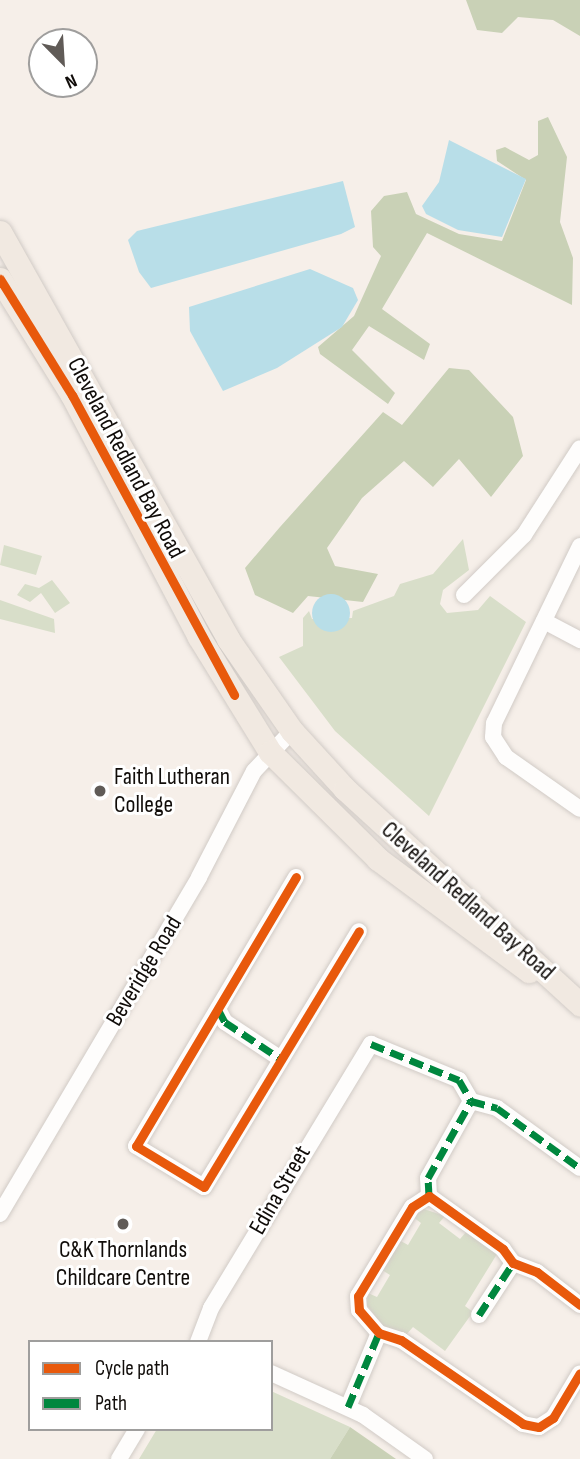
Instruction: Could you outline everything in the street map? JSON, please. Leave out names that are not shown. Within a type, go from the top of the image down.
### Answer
[{"type":"highway","name":"Cleveland Redland Bay Road","points":[[0,232],[228,639],[292,731],[345,789],[580,1004]]},
{"type":"highway","name":"Cleveland Redland Bay Road","points":[[0,279],[72,395],[199,637],[270,752],[378,859],[580,1004]]},
{"type":"street","points":[[464,595],[524,535],[580,448]]},
{"type":"street","points":[[580,546],[494,723],[493,737],[506,757],[580,809]]},
{"type":"street","points":[[544,621],[580,640]]},
{"type":"street","name":"Beveridge Road","points":[[0,1214],[270,752],[292,731]]},
{"type":"street","points":[[296,877],[136,1146],[204,1187],[359,931]]},
{"type":"street","points":[[218,1009],[225,1022],[281,1059]]},
{"type":"street","name":"Edina Street","points":[[199,1340],[211,1308],[371,1044],[458,1080],[471,1101]]},
{"type":"street","points":[[429,1196],[428,1178],[471,1101],[497,1108],[580,1168]]},
{"type":"street","points":[[429,1196],[503,1249],[513,1263],[537,1272],[580,1305]]},
{"type":"street","points":[[429,1196],[412,1208],[358,1296],[359,1310],[379,1333],[401,1340],[523,1424],[539,1427],[553,1418],[580,1373]]},
{"type":"street","points":[[479,1315],[513,1263]]},
{"type":"street","points":[[348,1407],[379,1333]]},
{"type":"street","points":[[273,1374],[348,1407],[425,1459]]},
{"type":"street","points":[[119,1459],[136,1431]]},
{"type":"green space","points":[[466,0],[580,0],[580,36],[553,20],[518,17],[502,33],[477,30]]},
{"type":"green space","points":[[548,117],[567,157],[560,222],[573,258],[572,305],[427,233],[382,309],[430,344],[424,360],[369,326],[352,350],[395,393],[388,404],[320,354],[318,347],[354,316],[381,256],[373,247],[371,211],[384,196],[407,192],[416,214],[459,234],[502,241],[526,180],[497,161],[496,150],[505,147],[529,160],[538,155],[538,121]]},
{"type":"green space","points":[[449,368],[469,370],[513,417],[523,456],[491,497],[459,459],[433,487],[404,461],[362,498],[327,548],[335,566],[378,574],[363,602],[308,596],[293,613],[255,595],[245,568],[280,527],[383,412],[402,425]]},
{"type":"green space","points":[[463,539],[469,570],[443,590],[440,604],[447,613],[478,610],[490,596],[526,622],[429,816],[335,731],[279,657],[303,646],[303,618],[309,611],[312,619],[352,618],[353,611],[394,596],[400,584],[433,574]]},
{"type":"green space","points":[[4,545],[42,556],[36,575],[0,565]]},
{"type":"green space","points":[[52,580],[70,603],[55,613],[41,593],[30,602],[17,595],[25,584],[39,588]]},
{"type":"green space","points":[[0,600],[54,619],[55,633],[0,619]]},
{"type":"green space","points":[[424,1209],[445,1216],[439,1223],[460,1239],[467,1231],[497,1254],[465,1306],[473,1312],[445,1351],[413,1327],[406,1335],[382,1326],[367,1305],[368,1293],[377,1297],[390,1275],[382,1270],[399,1240],[408,1245],[421,1223],[413,1217]]},
{"type":"green space","points":[[273,1392],[350,1427],[330,1459],[139,1459],[156,1431],[273,1431]]},
{"type":"green space","points":[[350,1427],[396,1459],[330,1459]]},
{"type":"water","points":[[449,140],[526,179],[502,237],[458,230],[426,214],[422,206],[439,182]]},
{"type":"water","points":[[343,181],[355,227],[341,234],[151,288],[139,272],[128,240],[137,231]]},
{"type":"water","points":[[310,269],[353,288],[358,300],[342,327],[277,368],[223,391],[190,331],[189,307]]},
{"type":"water","points":[[331,594],[344,600],[350,613],[344,626],[331,632],[318,626],[312,613],[318,600]]},
{"type":"marked path","points":[[218,1009],[225,1022],[281,1059]]},
{"type":"marked path","points":[[371,1044],[459,1080],[471,1101]]},
{"type":"marked path","points":[[429,1196],[428,1178],[471,1101],[497,1108],[580,1168]]},
{"type":"marked path","points":[[479,1315],[513,1263]]},
{"type":"marked path","points":[[348,1407],[379,1333]]},
{"type":"cycle path","points":[[0,279],[72,395],[234,695]]},
{"type":"cycle path","points":[[296,877],[136,1146],[204,1187],[359,931]]},
{"type":"cycle path","points":[[580,1305],[537,1272],[513,1263],[503,1249],[429,1196],[412,1207],[358,1296],[359,1310],[379,1333],[401,1340],[523,1424],[539,1427],[553,1418],[580,1373]]},
{"type":"place","name":"Faith Lutheran College","points":[[100,791]]},
{"type":"place","name":"C&K Thornlands Childcare Centre","points":[[123,1224]]}]
